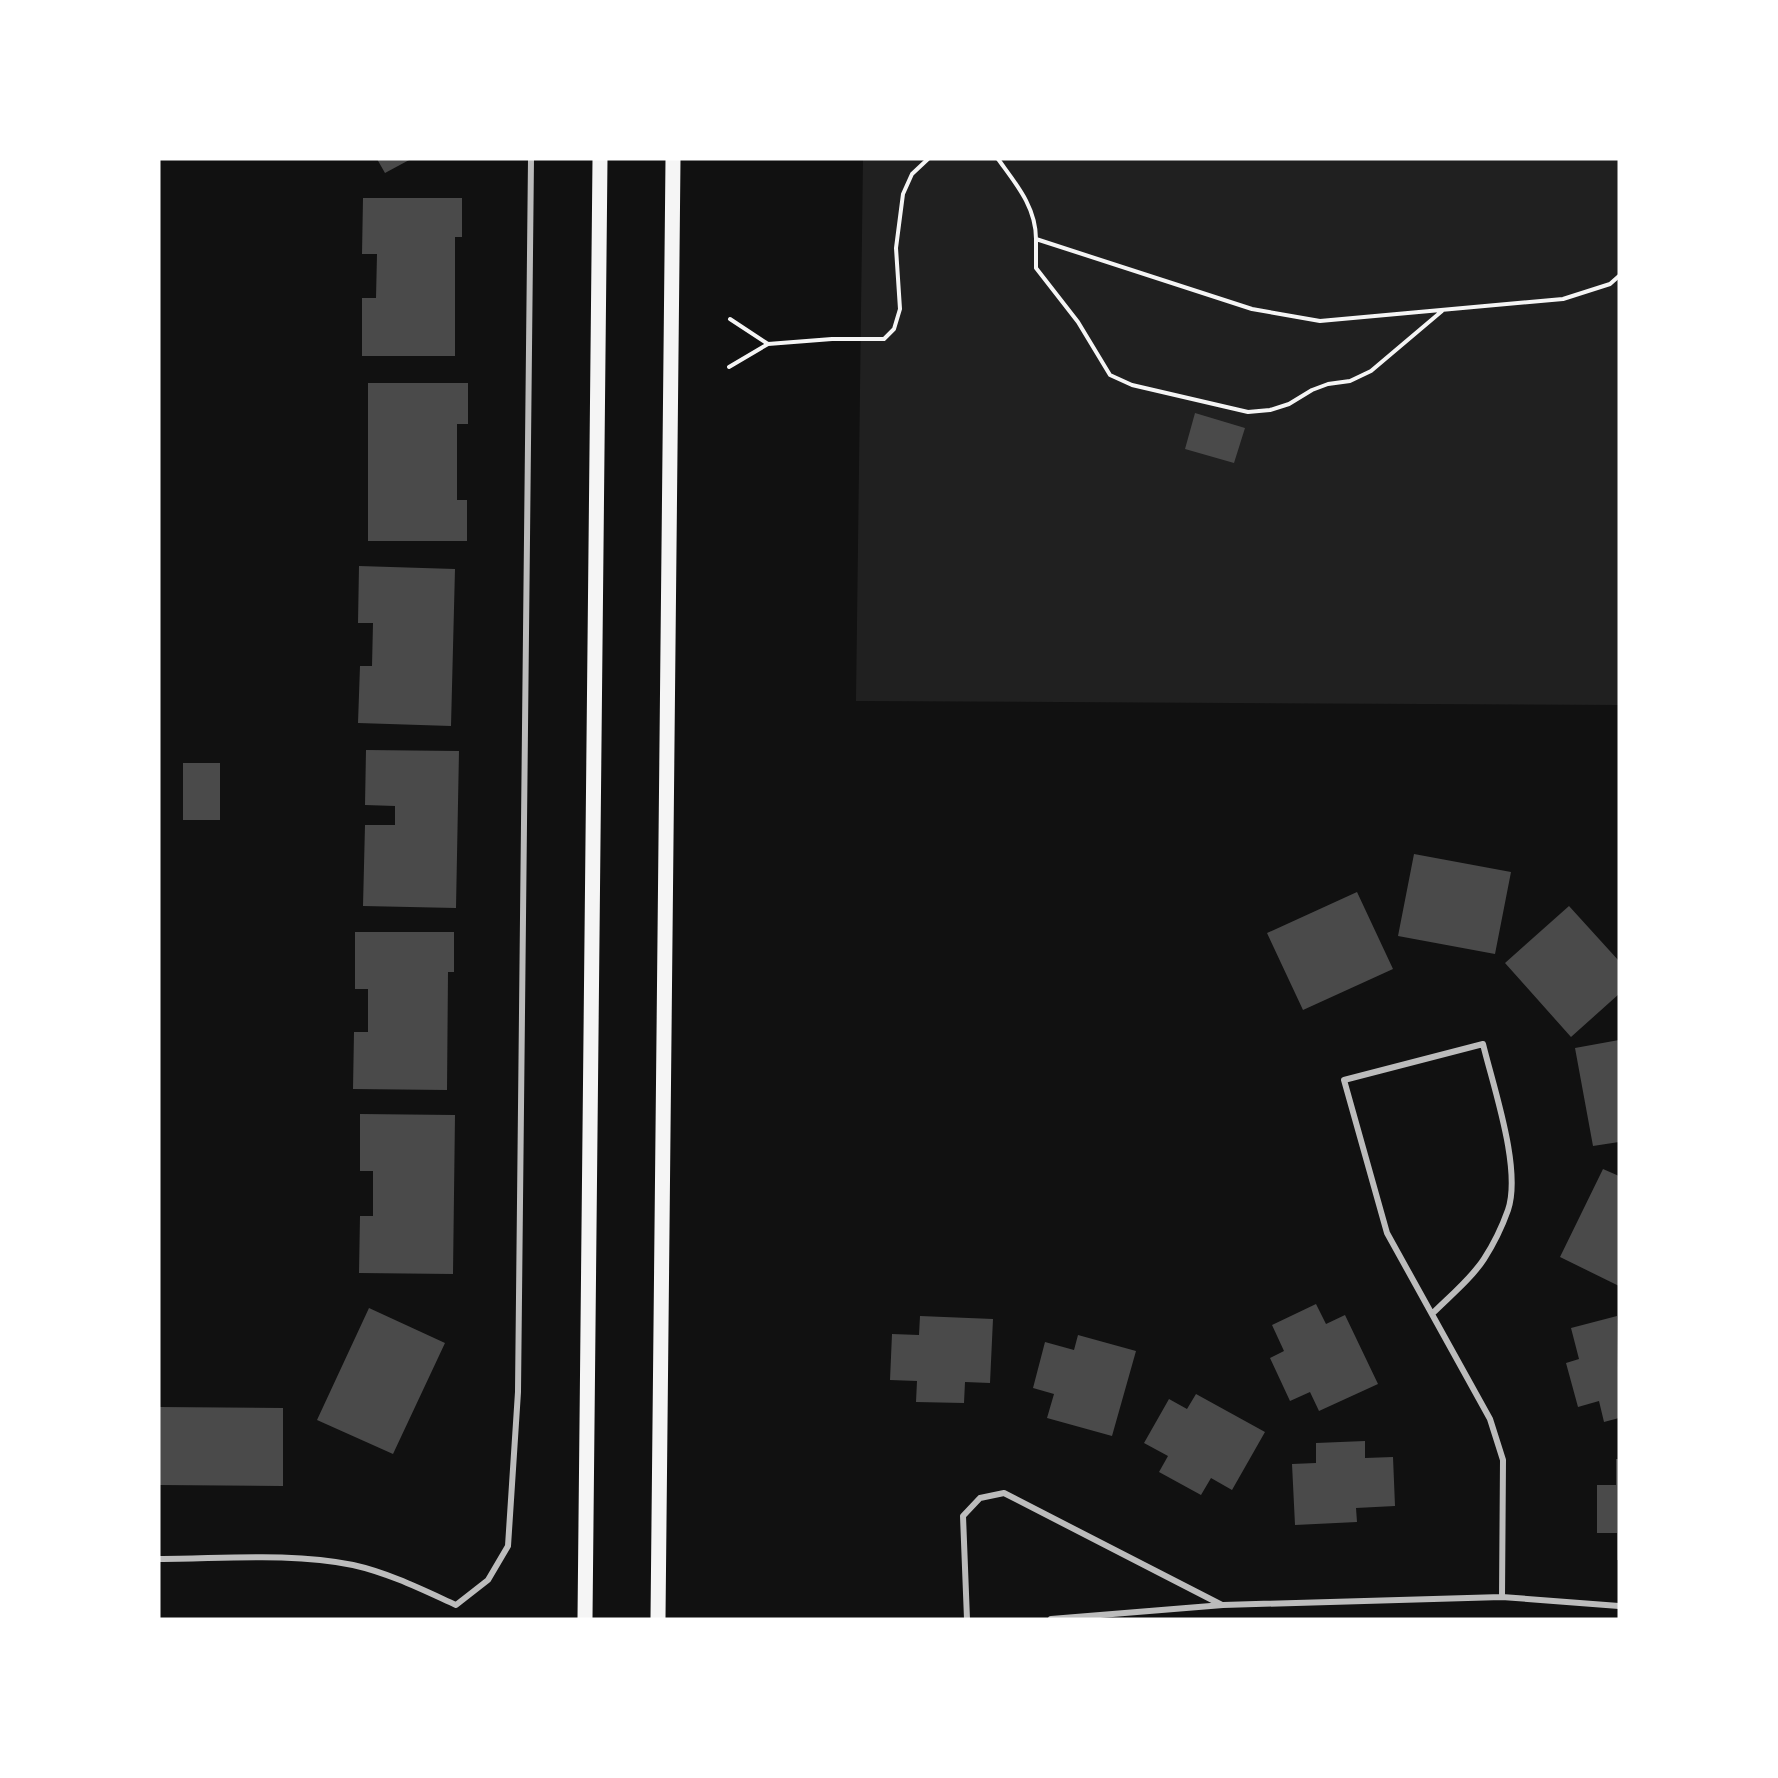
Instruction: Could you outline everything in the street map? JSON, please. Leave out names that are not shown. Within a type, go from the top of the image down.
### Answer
[{"type":"main road","points":[[585,1619],[600,159]]},
{"type":"main road","points":[[658,1619],[673,159]]},
{"type":"street","points":[[159,1559],[314,1560],[353,1565],[391,1577],[456,1605],[488,1580],[508,1546],[516,1465],[531,159]]},
{"type":"street","points":[[1433,1313],[1482,1262],[1508,1209],[1511,1169],[1483,1044],[1344,1080],[1387,1233],[1490,1419],[1503,1460],[1502,1597]]},
{"type":"street","points":[[967,1619],[963,1516],[980,1498],[1004,1492],[1223,1605]]},
{"type":"street","points":[[1051,1619],[1223,1605],[1502,1597],[1619,1606]]},
{"type":"path","points":[[729,368],[768,344],[832,339],[884,339],[894,329],[900,309],[896,248],[903,194],[912,174],[928,159]]},
{"type":"path","points":[[998,159],[1022,192],[1036,222],[1036,268],[1078,322],[1110,375],[1132,385],[1248,412],[1280,407],[1312,390],[1328,384],[1350,381],[1371,371],[1442,311]]},
{"type":"path","points":[[1036,239],[1252,309],[1320,321],[1563,299],[1610,284],[1619,276]]},
{"type":"path","points":[[730,319],[768,344]]},
{"type":"shaded area","points":[[863,159],[1619,159],[1619,705],[856,701]]},
{"type":"building","points":[[377,159],[411,159],[385,173]]},
{"type":"building","points":[[363,198],[462,198],[462,237],[455,237],[455,356],[362,356],[362,298],[376,298],[377,254],[362,254]]},
{"type":"building","points":[[368,383],[468,383],[468,424],[457,424],[457,500],[467,500],[467,541],[368,541]]},
{"type":"building","points":[[1195,413],[1245,428],[1234,463],[1185,449]]},
{"type":"building","points":[[359,566],[455,569],[451,726],[358,723],[360,666],[372,666],[373,623],[358,623]]},
{"type":"building","points":[[366,750],[459,751],[456,908],[363,906],[365,825],[395,825],[395,806],[365,805]]},
{"type":"building","points":[[183,763],[220,763],[220,820],[183,820]]},
{"type":"building","points":[[1414,854],[1511,872],[1495,954],[1398,936]]},
{"type":"building","points":[[1357,892],[1393,969],[1303,1010],[1267,933]]},
{"type":"building","points":[[1569,906],[1619,961],[1619,994],[1571,1037],[1505,963]]},
{"type":"building","points":[[355,932],[454,932],[454,972],[448,972],[447,1090],[353,1089],[354,1032],[368,1032],[368,989],[355,989]]},
{"type":"building","points":[[1619,1040],[1619,1142],[1593,1146],[1575,1048]]},
{"type":"building","points":[[360,1114],[455,1115],[453,1274],[359,1273],[360,1216],[373,1216],[373,1171],[360,1171]]},
{"type":"building","points":[[1603,1169],[1619,1176],[1619,1286],[1560,1257]]},
{"type":"building","points":[[1316,1304],[1326,1324],[1345,1315],[1378,1384],[1319,1411],[1310,1392],[1290,1401],[1270,1358],[1284,1351],[1272,1325]]},
{"type":"building","points":[[369,1308],[445,1343],[393,1454],[317,1420]]},
{"type":"building","points":[[920,1316],[993,1319],[990,1383],[965,1382],[964,1403],[916,1402],[917,1381],[890,1380],[892,1334],[919,1335]]},
{"type":"building","points":[[1617,1316],[1619,1418],[1604,1422],[1599,1401],[1578,1407],[1566,1363],[1579,1359],[1571,1328]]},
{"type":"building","points":[[1078,1335],[1136,1351],[1112,1436],[1047,1418],[1054,1394],[1033,1388],[1045,1342],[1074,1350]]},
{"type":"building","points":[[1196,1394],[1265,1432],[1232,1490],[1211,1478],[1201,1495],[1159,1472],[1168,1456],[1144,1443],[1169,1399],[1187,1409]]},
{"type":"building","points":[[159,1407],[283,1408],[283,1486],[159,1485]]},
{"type":"building","points":[[1365,1441],[1365,1458],[1393,1457],[1395,1506],[1356,1508],[1357,1522],[1295,1525],[1292,1464],[1316,1463],[1316,1443]]},
{"type":"building","points":[[1616,1459],[1619,1459],[1619,1560],[1617,1560],[1617,1533],[1597,1533],[1597,1485],[1616,1485]]}]
